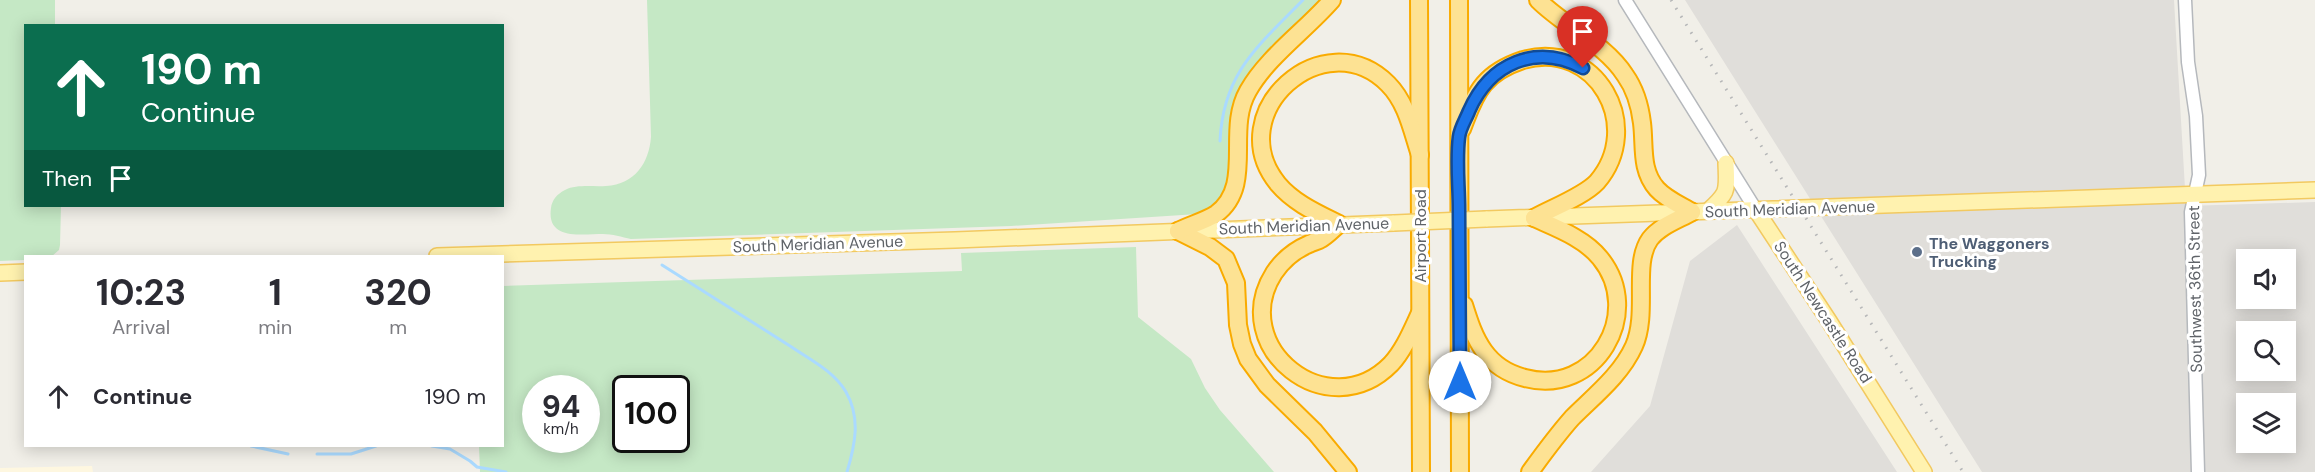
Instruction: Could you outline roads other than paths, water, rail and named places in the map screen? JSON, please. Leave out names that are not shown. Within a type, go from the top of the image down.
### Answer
[{"type":"highway","points":[[1178,231],[1214,215],[1232,197],[1238,174],[1239,120],[1248,91],[1265,68],[1332,0]]},
{"type":"highway","name":"Airport Road","points":[[1419,0],[1420,472]]},
{"type":"highway","points":[[1458,0],[1460,472]]},
{"type":"highway","points":[[1538,0],[1608,55],[1627,77],[1640,108],[1645,166],[1649,178],[1668,199],[1700,212]]},
{"type":"highway","points":[[1459,135],[1475,96],[1498,71],[1514,63],[1531,58],[1549,57],[1567,60],[1583,68],[1597,80],[1614,110],[1617,140],[1606,170],[1596,183],[1583,193],[1534,218]]},
{"type":"highway","points":[[1420,155],[1397,94],[1388,83],[1361,68],[1330,63],[1315,66],[1289,80],[1272,101],[1263,123],[1262,136],[1272,176],[1290,196],[1339,224],[1320,240],[1299,249],[1286,259],[1275,271],[1268,284],[1262,312],[1264,326],[1267,339],[1282,364],[1302,379],[1327,387],[1342,387],[1367,381],[1390,364],[1401,352],[1420,313]]},
{"type":"highway","points":[[1530,472],[1570,420],[1615,376],[1626,361],[1640,329],[1641,263],[1650,239],[1662,228],[1700,212]]},
{"type":"highway","points":[[1460,293],[1473,330],[1485,353],[1495,363],[1513,374],[1535,381],[1551,381],[1570,376],[1586,368],[1599,356],[1610,338],[1616,320],[1616,297],[1610,274],[1600,257],[1586,245],[1534,218]]},
{"type":"highway","points":[[1178,231],[1210,247],[1226,259],[1236,284],[1238,325],[1248,359],[1267,386],[1315,432],[1348,472]]},
{"type":"main road","points":[[1700,212],[1721,199],[1726,192],[1726,164]]},
{"type":"main road","name":"South Meridian Avenue","points":[[466,255],[2315,190]]},
{"type":"main road","name":"South Newcastle Road","points":[[1756,210],[1924,472]]},
{"type":"main road","points":[[0,273],[24,272]]},
{"type":"street","name":"South Newcastle Road","points":[[1624,0],[1756,210]]},
{"type":"street","name":"Southwest 36th Street","points":[[2185,0],[2188,62],[2197,131],[2199,175],[2191,212],[2198,472]]},
{"type":"waterway","points":[[1220,141],[1228,97],[1246,62],[1271,32],[1303,0]]},
{"type":"waterway","points":[[662,265],[813,361],[835,378],[846,392],[854,412],[854,442],[847,472]]},
{"type":"waterway","points":[[256,447],[288,454]]},
{"type":"waterway","points":[[317,454],[351,454],[373,447]]},
{"type":"waterway","points":[[438,447],[450,449],[477,467],[506,472]]},
{"type":"railway","points":[[1671,0],[1963,472]]},
{"type":"place","name":"The Waggoners Trucking","points":[[1917,252]]}]
